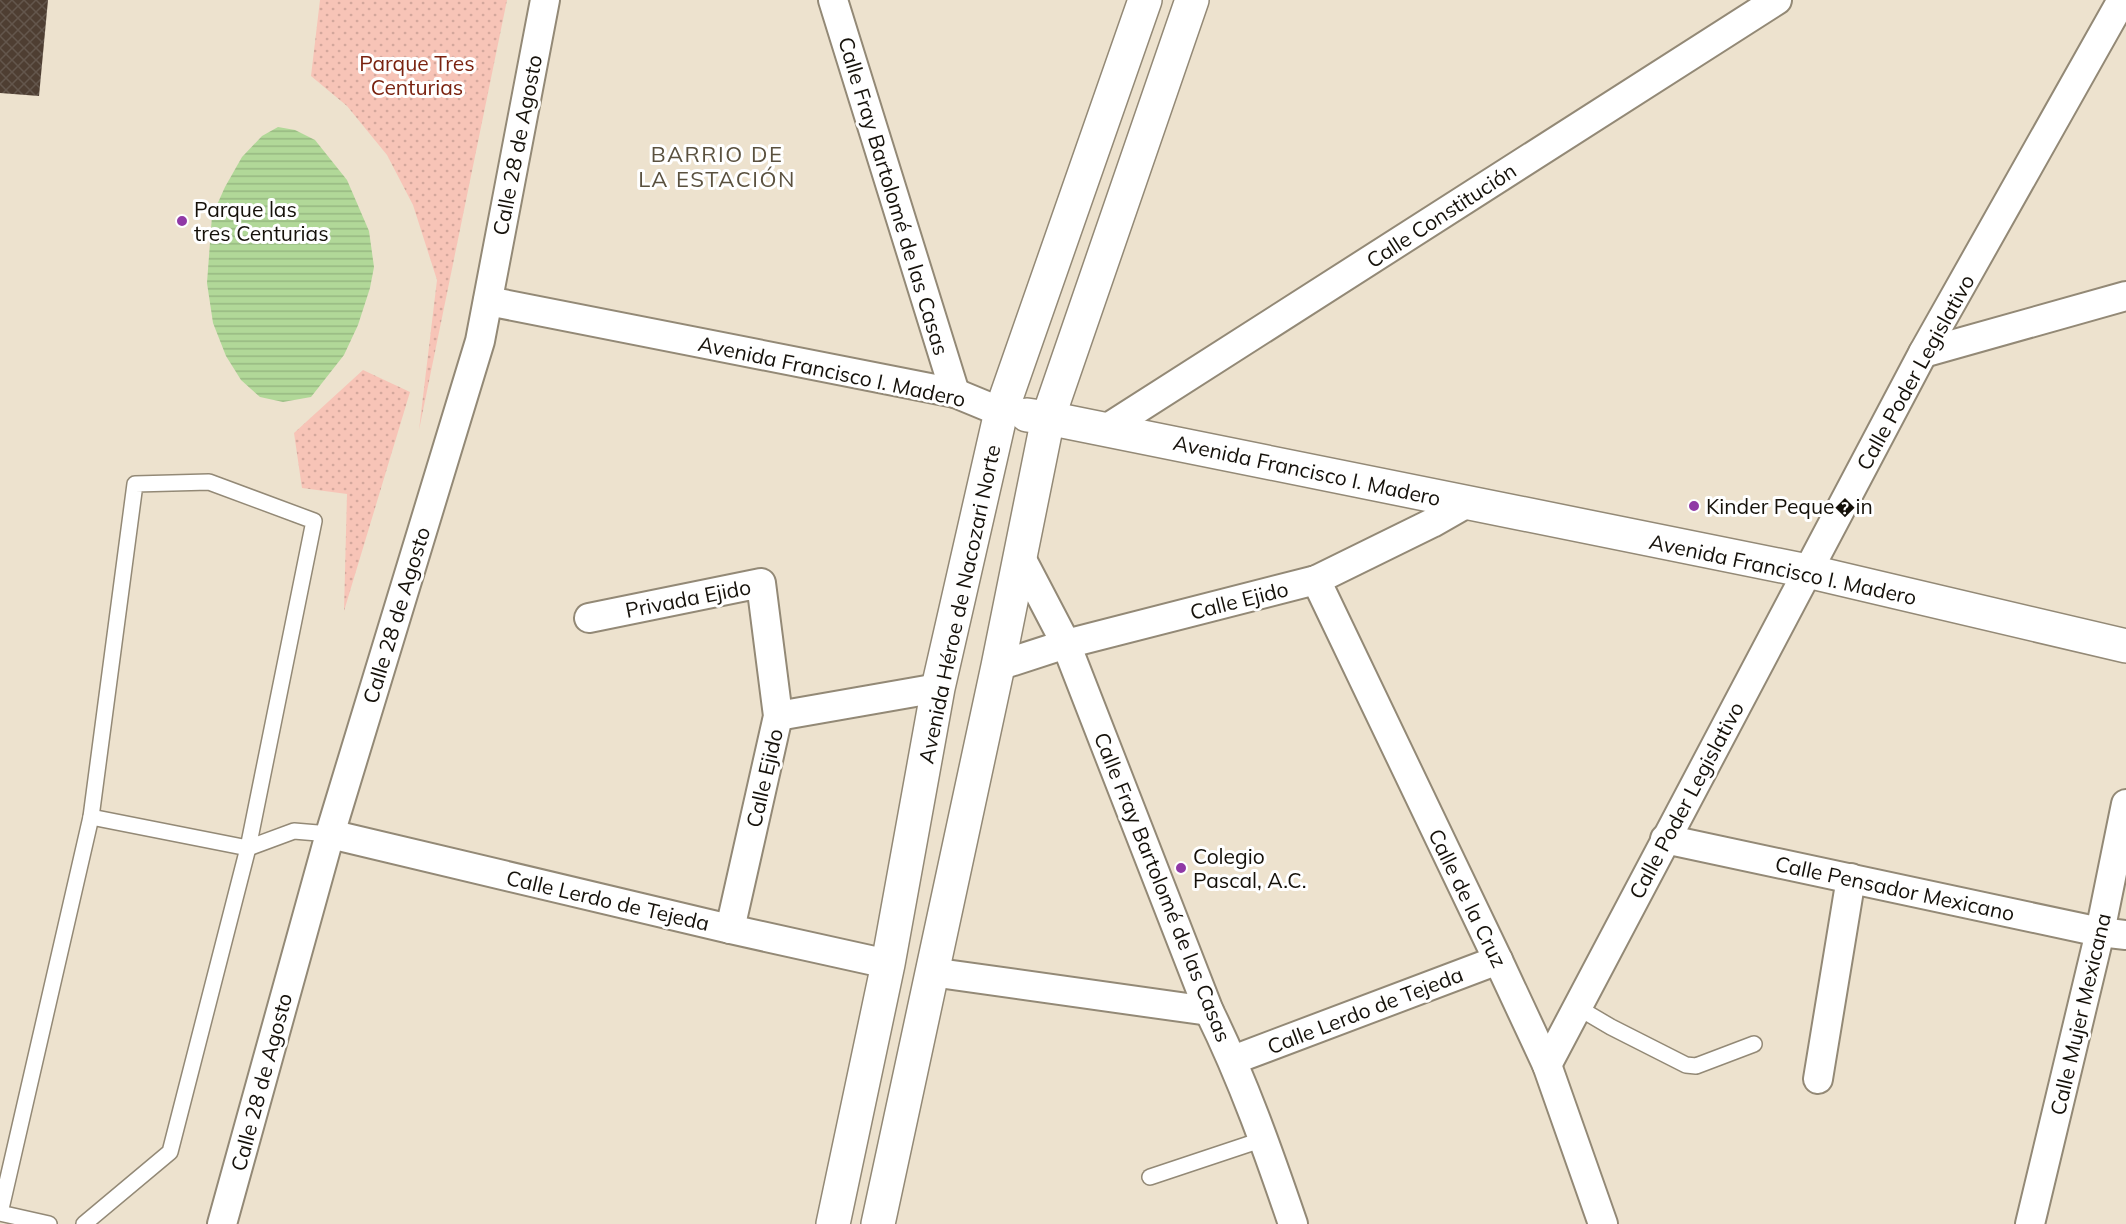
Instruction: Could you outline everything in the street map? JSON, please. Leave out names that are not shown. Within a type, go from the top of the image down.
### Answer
[{"type":"main road","name":"Avenida Héroe de Nacozari Norte","points":[[833,1224],[888,964],[938,688],[1001,412],[1145,0]]},
{"type":"main road","points":[[879,1224],[998,666],[1048,418],[1192,0]]},
{"type":"main road","name":"Avenida Francisco I. Madero","points":[[1001,412],[1106,429],[1807,571],[2126,646]]},
{"type":"street","name":"Calle 28 de Agosto","points":[[222,1224],[330,834],[480,341],[544,0]]},
{"type":"street","name":"Calle Fray Bartolomé de las Casas","points":[[833,0],[955,393]]},
{"type":"street","name":"Calle Constitución","points":[[1106,429],[1777,0]]},
{"type":"street","name":"Calle Poder Legislativo","points":[[1546,1065],[1923,353],[2122,0]]},
{"type":"street","points":[[1923,353],[2125,292]]},
{"type":"street","name":"Avenida Francisco I. Madero","points":[[488,302],[955,393],[1001,412]]},
{"type":"street","name":"Calle Ejido","points":[[998,666],[1066,644],[1316,580],[1432,523],[1467,503]]},
{"type":"street","name":"Calle Fray Bartolomé de las Casas","points":[[1020,556],[1066,644],[1209,1011],[1233,1060],[1264,1139],[1293,1224]]},
{"type":"street","name":"Calle de la Cruz","points":[[1316,580],[1546,1065],[1603,1224]]},
{"type":"street","name":"Privada Ejido","points":[[589,618],[761,583],[778,716]]},
{"type":"street","name":"Calle Ejido","points":[[730,929],[778,716],[938,688]]},
{"type":"street","name":"Calle Mujer Mexicana","points":[[2030,1224],[2113,934],[2126,804]]},
{"type":"street","name":"Calle Lerdo de Tejeda","points":[[330,834],[888,964]]},
{"type":"street","name":"Calle Pensador Mexicano","points":[[1665,839],[2113,934]]},
{"type":"street","points":[[1818,1079],[1851,878]]},
{"type":"street","name":"Calle Lerdo de Tejeda","points":[[1233,1060],[1498,960]]},
{"type":"street","points":[[931,972],[1209,1011]]},
{"type":"lane","points":[[49,1224],[0,1213],[91,817],[135,484],[209,482],[314,521],[248,848],[170,1152],[84,1224]]},
{"type":"lane","points":[[91,817],[248,848],[294,831],[330,834]]},
{"type":"lane","points":[[1577,1007],[1686,1065],[1696,1066],[1754,1044]]},
{"type":"lane","points":[[1150,1178],[1264,1139]]},
{"type":"green space","name":"Parque Tres Centurias","points":[[320,0],[507,0],[419,430],[437,280],[413,205],[387,155],[347,106],[311,76]]},
{"type":"green space","points":[[363,370],[410,392],[344,611],[347,494],[302,488],[294,433]]},
{"type":"shaded area","points":[[278,127],[295,130],[315,140],[347,180],[369,231],[374,267],[358,325],[344,355],[311,397],[283,402],[260,397],[241,380],[226,356],[213,323],[207,283],[212,216],[225,187],[242,157],[262,136]]},
{"type":"building","points":[[0,0],[48,0],[39,96],[0,93]]},
{"type":"place","name":"Parque las tres Centurias","points":[[182,221]]},
{"type":"place","name":"Kinder Peque�in","points":[[1694,506]]},
{"type":"place","name":"Colegio Pascal, A.C.","points":[[1181,868]]},
{"type":"district","name":"BARRIO DE LA ESTACIÓN","points":[[717,166]]}]
